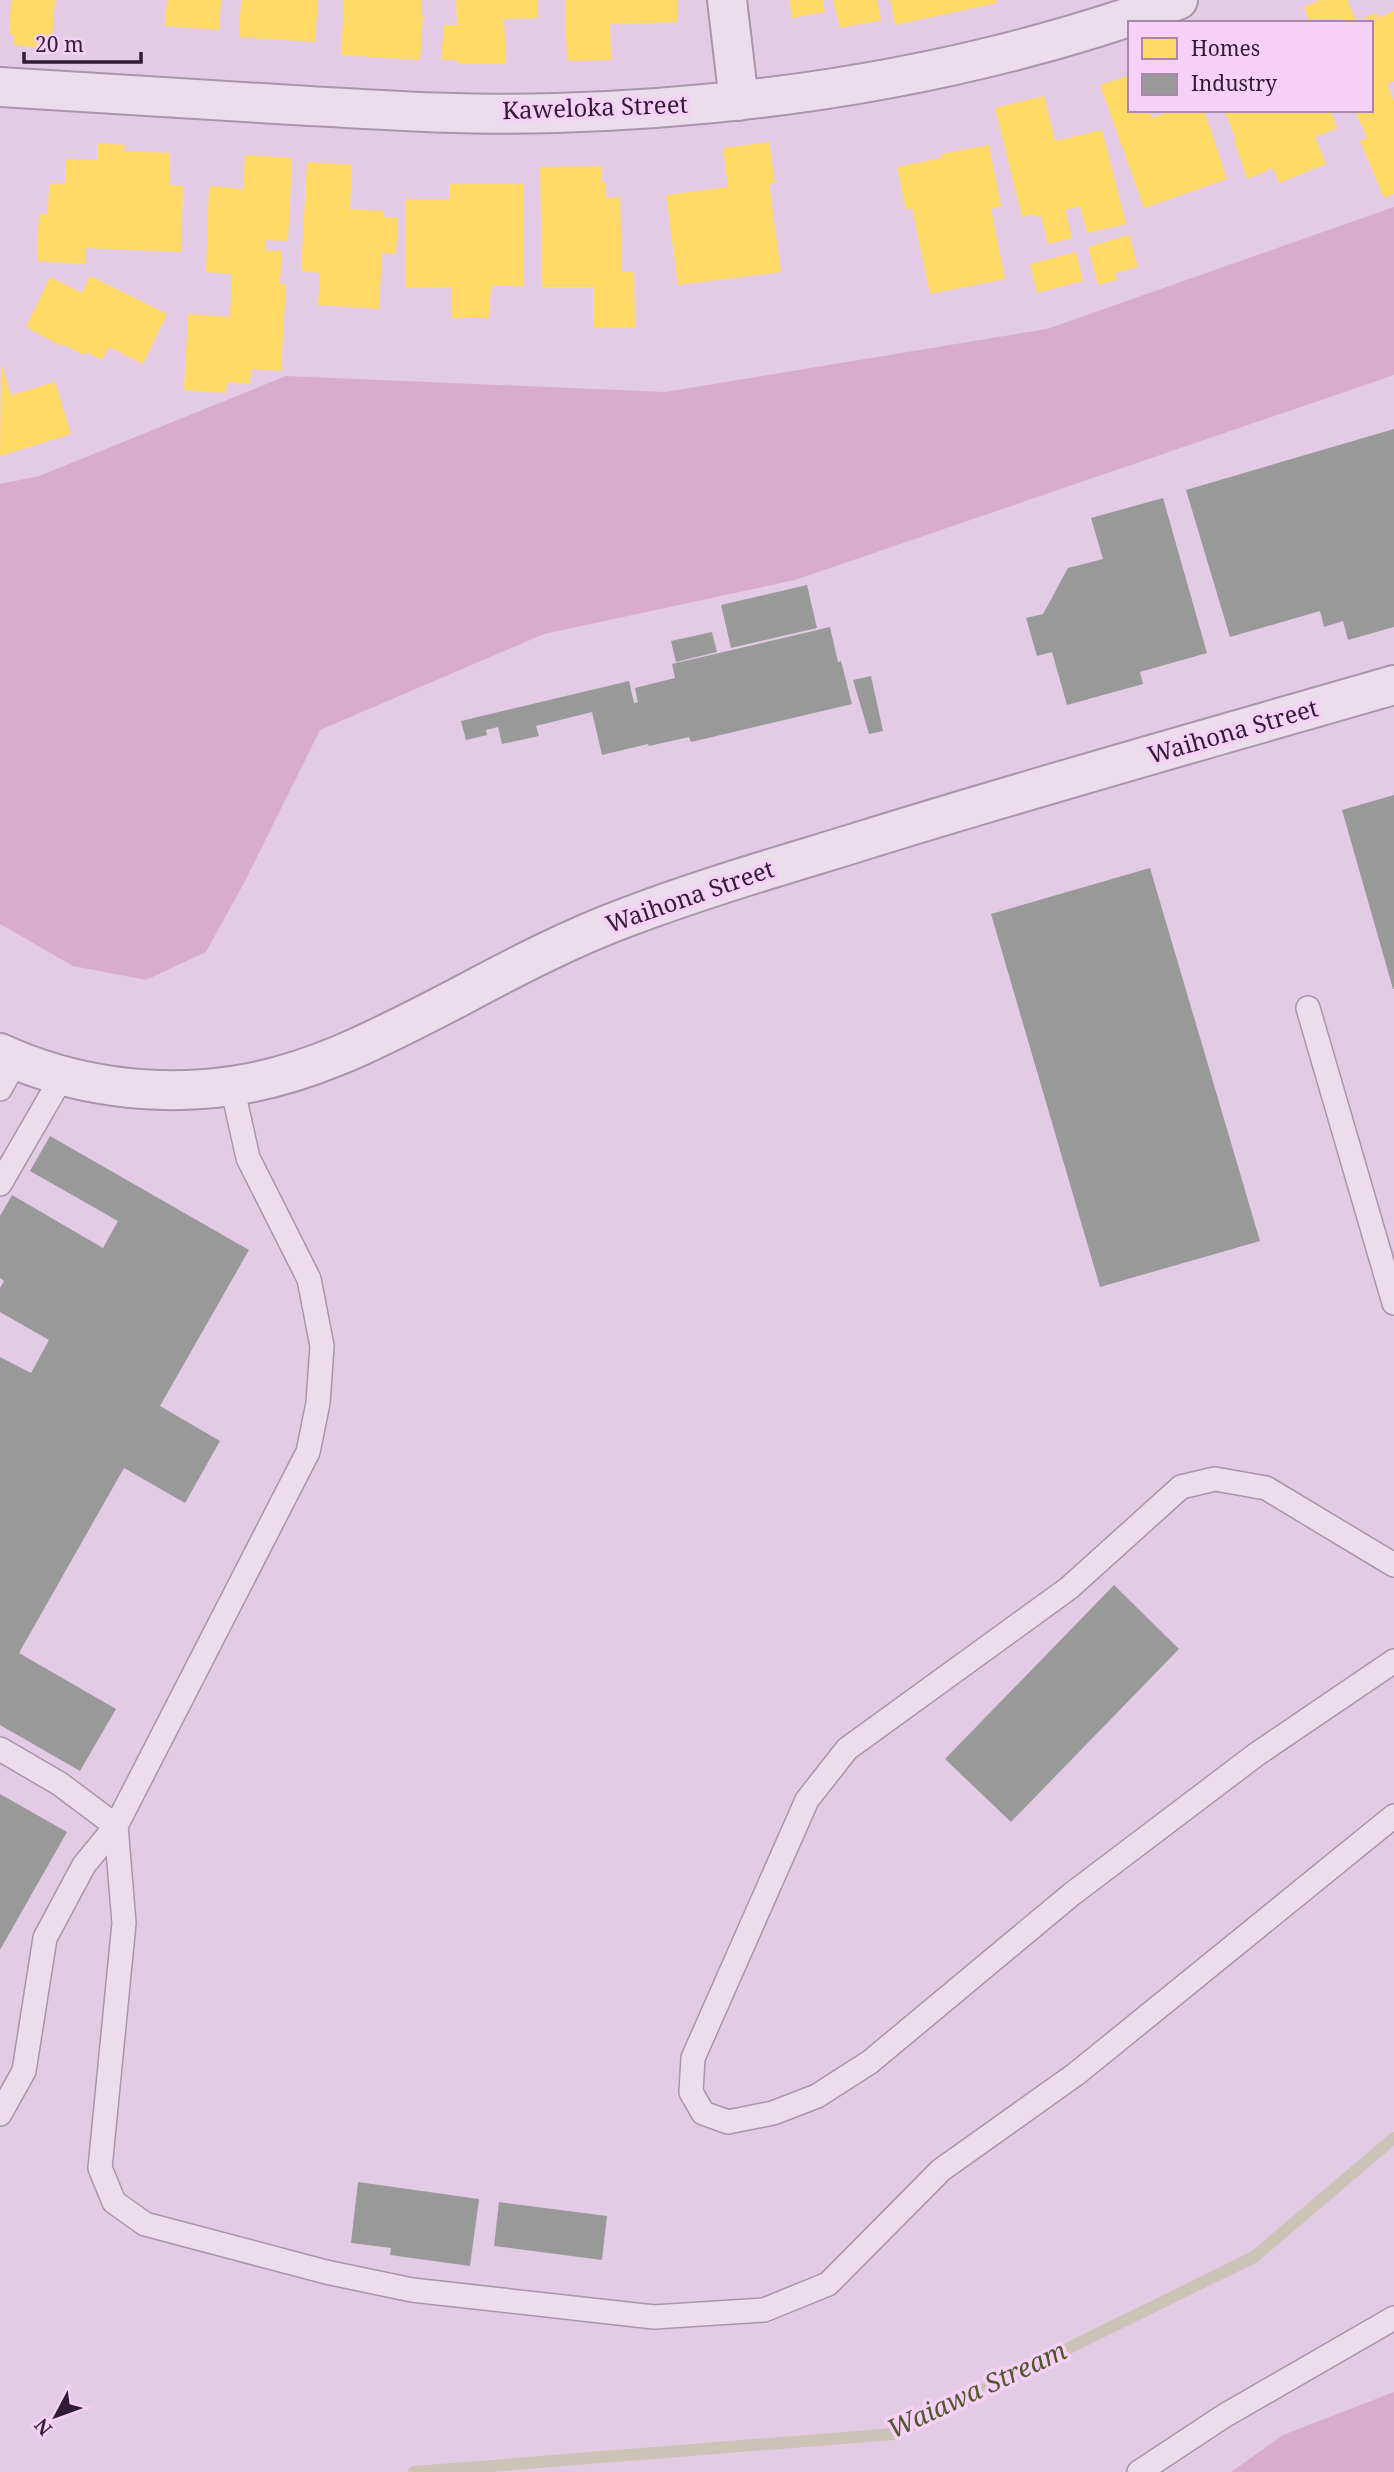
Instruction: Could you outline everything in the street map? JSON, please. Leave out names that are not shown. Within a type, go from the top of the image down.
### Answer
[{"type":"street","points":[[727,0],[739,101]]},
{"type":"street","name":"Kaweloka Street","points":[[0,87],[394,111],[556,113],[739,101],[878,82],[1016,52],[1116,23],[1178,0]]},
{"type":"street","name":"Waihona Street","points":[[5,1068],[151,1090],[232,1086],[284,1075],[340,1055],[395,1030],[526,961],[631,915],[917,824],[1394,685]]},
{"type":"lane","points":[[1308,1008],[1394,1303]]},
{"type":"lane","points":[[0,1184],[62,1076]]},
{"type":"lane","points":[[0,2113],[24,2071],[45,1938],[84,1865],[116,1826],[308,1452],[318,1403],[322,1346],[309,1279],[248,1158],[232,1086]]},
{"type":"lane","points":[[1394,1564],[1266,1488],[1214,1479],[1181,1487],[1069,1588],[847,1749],[807,1800],[693,2058],[691,2092],[704,2113],[728,2122],[773,2113],[817,2095],[870,2062],[1072,1894],[1257,1754],[1394,1661]]},
{"type":"lane","points":[[0,1749],[60,1784],[116,1826],[124,1923],[100,2168],[114,2202],[145,2224],[326,2272],[412,2290],[654,2317],[764,2310],[828,2284],[941,2170],[1076,2074],[1394,1816]]},
{"type":"lane","points":[[1139,2472],[1224,2416],[1394,2318]]},
{"type":"shaded area","points":[[1394,207],[1394,375],[795,580],[544,634],[320,730],[245,881],[206,952],[146,980],[73,966],[0,924],[0,484],[39,476],[286,376],[665,392],[1047,329]]},
{"type":"shaded area","points":[[1394,2392],[1394,2472],[1231,2472],[1283,2435]]},
{"type":"building: Homes","points":[[11,0],[55,0],[52,38],[48,37],[47,48],[13,45],[14,34],[9,34]]},
{"type":"building: Homes","points":[[167,0],[221,0],[219,30],[165,26]]},
{"type":"building: Homes","points":[[241,0],[318,0],[315,42],[239,37]]},
{"type":"building: Homes","points":[[344,0],[421,0],[423,16],[420,60],[341,55]]},
{"type":"building: Homes","points":[[456,0],[537,0],[537,18],[504,19],[506,64],[458,64],[458,60],[441,60],[444,25],[457,25]]},
{"type":"building: Homes","points":[[565,0],[677,0],[678,22],[610,24],[611,60],[567,61]]},
{"type":"building: Homes","points":[[789,0],[823,0],[825,12],[792,18]]},
{"type":"building: Homes","points":[[833,0],[877,0],[881,20],[840,28]]},
{"type":"building: Homes","points":[[890,0],[996,0],[997,3],[895,25]]},
{"type":"building: Homes","points":[[1320,0],[1347,0],[1356,21],[1309,21],[1304,7]]},
{"type":"building: Homes","points":[[1394,11],[1394,81],[1387,84],[1394,101],[1394,194],[1384,198],[1360,141],[1367,138],[1356,112],[1373,112],[1373,21],[1356,21],[1376,13],[1378,18]]},
{"type":"building: Homes","points":[[1128,76],[1128,112],[1150,112],[1152,118],[1168,112],[1205,112],[1227,179],[1144,208],[1100,85]]},
{"type":"building: Homes","points":[[1044,96],[1055,141],[1102,130],[1126,224],[1087,233],[1080,206],[1065,210],[1072,238],[1048,244],[1041,216],[1035,217],[1034,214],[1022,217],[995,108]]},
{"type":"building: Homes","points":[[1225,112],[1331,112],[1337,128],[1315,137],[1326,164],[1279,183],[1273,168],[1247,179],[1234,140],[1236,139]]},
{"type":"building: Homes","points":[[769,142],[775,183],[769,183],[781,272],[678,285],[666,195],[728,187],[723,148]]},
{"type":"building: Homes","points":[[98,143],[125,145],[124,151],[170,153],[169,185],[183,186],[181,252],[86,248],[85,264],[37,261],[39,214],[48,214],[49,183],[65,183],[66,159],[97,160]]},
{"type":"building: Homes","points":[[989,145],[1001,206],[991,209],[1005,279],[930,294],[912,208],[906,210],[897,167],[942,158],[941,154]]},
{"type":"building: Homes","points":[[245,155],[292,158],[288,241],[266,240],[265,250],[282,251],[280,284],[286,284],[281,371],[251,369],[250,384],[227,382],[226,393],[184,390],[188,314],[230,317],[232,274],[206,272],[209,186],[243,189]]},
{"type":"building: Homes","points":[[307,162],[352,165],[350,209],[384,211],[384,217],[398,218],[396,254],[382,253],[379,309],[318,305],[320,273],[301,271]]},
{"type":"building: Homes","points":[[602,166],[606,198],[620,197],[622,272],[634,272],[635,328],[594,328],[593,287],[542,287],[540,167]]},
{"type":"building: Homes","points":[[449,184],[523,184],[524,286],[491,286],[489,318],[452,318],[452,287],[406,288],[405,199],[449,199]]},
{"type":"building: Homes","points":[[1129,235],[1138,267],[1115,273],[1117,280],[1098,285],[1088,247]]},
{"type":"building: Homes","points":[[1076,252],[1083,281],[1037,293],[1030,264]]},
{"type":"building: Homes","points":[[90,276],[167,314],[143,364],[109,347],[102,360],[86,352],[84,355],[26,327],[50,277],[82,293]]},
{"type":"building: Homes","points":[[1,362],[11,395],[55,382],[71,434],[0,456]]},
{"type":"building: Industry","points":[[1394,429],[1394,627],[1348,640],[1343,621],[1324,627],[1320,611],[1230,637],[1186,490]]},
{"type":"building: Industry","points":[[1163,498],[1207,653],[1140,672],[1143,684],[1067,705],[1052,652],[1037,656],[1026,618],[1043,614],[1068,568],[1103,559],[1091,518]]},
{"type":"building: Industry","points":[[807,585],[817,628],[731,648],[721,605]]},
{"type":"building: Industry","points":[[830,627],[852,704],[691,742],[689,737],[602,755],[592,712],[536,726],[539,736],[502,744],[498,727],[486,730],[487,735],[466,740],[461,721],[629,681],[634,703],[638,702],[635,688],[675,678],[672,664]]},
{"type":"building: Industry","points":[[712,632],[717,652],[676,662],[671,641]]},
{"type":"building: Industry","points":[[871,676],[883,731],[869,734],[853,680]]},
{"type":"building: Industry","points":[[1394,795],[1394,989],[1393,989],[1342,810]]},
{"type":"building: Industry","points":[[1150,868],[1260,1241],[1100,1287],[991,914]]},
{"type":"building: Industry","points":[[50,1136],[249,1250],[160,1406],[220,1441],[185,1503],[124,1468],[19,1653],[116,1709],[80,1771],[0,1725],[0,1357],[31,1373],[49,1340],[0,1312],[0,1288],[4,1281],[0,1278],[0,1216],[12,1195],[103,1248],[118,1221],[30,1171]]},
{"type":"building: Industry","points":[[1114,1585],[1179,1649],[1011,1822],[945,1759]]},
{"type":"building: Industry","points":[[0,1794],[67,1832],[0,1950]]},
{"type":"building: Industry","points":[[358,2182],[479,2199],[470,2266],[390,2255],[391,2248],[351,2243]]},
{"type":"building: Industry","points":[[499,2202],[607,2216],[602,2260],[494,2246]]},
{"type":"waterway","name":"Waiawa Stream","points":[[414,2472],[894,2434],[1254,2257],[1394,2138]]}]
